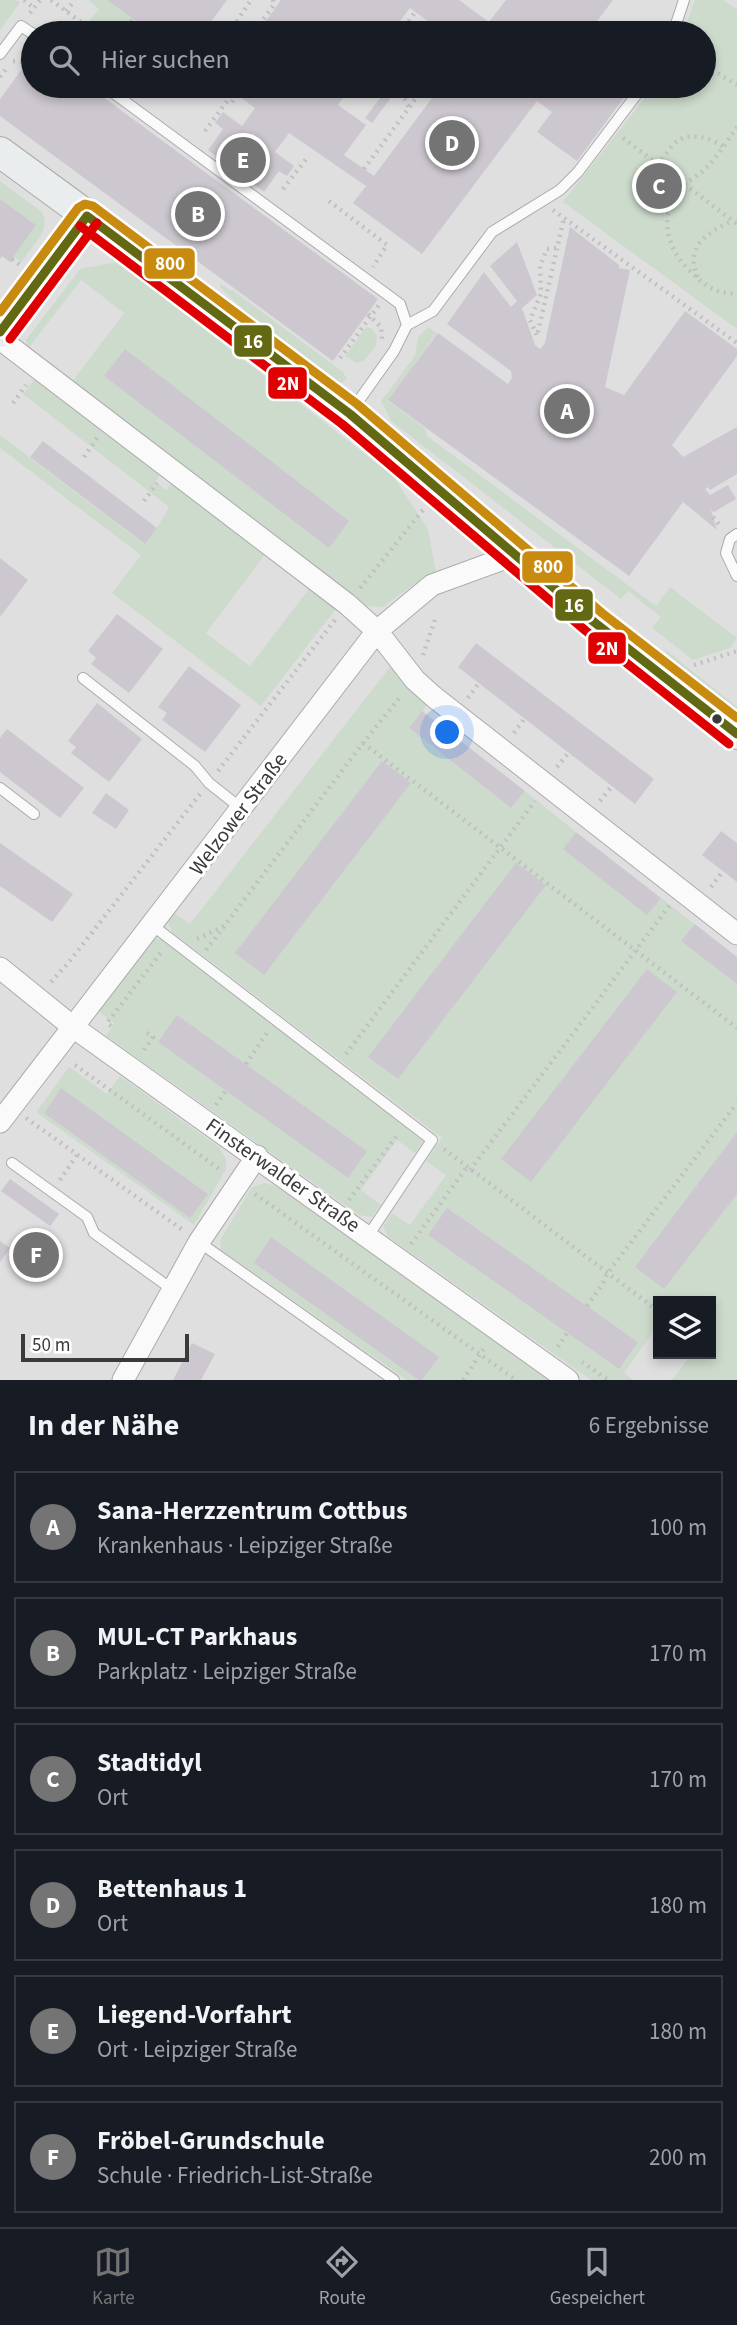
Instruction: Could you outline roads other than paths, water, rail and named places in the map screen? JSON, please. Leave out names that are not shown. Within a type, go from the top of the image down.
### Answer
[{"type":"street","points":[[0,152],[349,414],[594,622],[737,734]]},
{"type":"street","points":[[0,332],[87,216]]},
{"type":"street","points":[[0,338],[347,604],[377,631],[415,680],[549,781],[737,934]]},
{"type":"street","name":"Welzower Straße","points":[[6,1115],[377,631],[432,585],[514,555]]},
{"type":"street","name":"Finsterwalder Straße","points":[[0,968],[74,1027],[568,1380]]},
{"type":"street","points":[[123,1380],[199,1242],[257,1156]]},
{"type":"lane","points":[[677,21],[684,0]]},
{"type":"lane","points":[[0,54],[21,26]]},
{"type":"lane","points":[[120,98],[400,304],[407,325]]},
{"type":"lane","points":[[349,414],[394,351],[407,325],[433,311],[492,232],[561,190],[578,172],[634,98]]},
{"type":"lane","points":[[737,534],[730,539],[726,553],[737,576]]},
{"type":"lane","points":[[83,678],[195,766],[209,782],[242,809]]},
{"type":"lane","points":[[0,788],[34,814]]},
{"type":"lane","points":[[152,925],[432,1140],[368,1236]]},
{"type":"lane","points":[[12,1163],[87,1217],[94,1233],[173,1290]]},
{"type":"lane","points":[[199,1242],[394,1380]]},
{"type":"place","name":"Bettenhaus 1","points":[[452,143]]},
{"type":"place","name":"Liegend-Vorfahrt","points":[[243,160]]},
{"type":"place","name":"Stadtidyl","points":[[659,186]]},
{"type":"place","name":"MUL-CT Parkhaus","points":[[198,214]]},
{"type":"place","name":"Sana-Herzzentrum Cottbus","points":[[567,411]]},
{"type":"place","name":"Fröbel-Grundschule","points":[[36,1255]]}]
